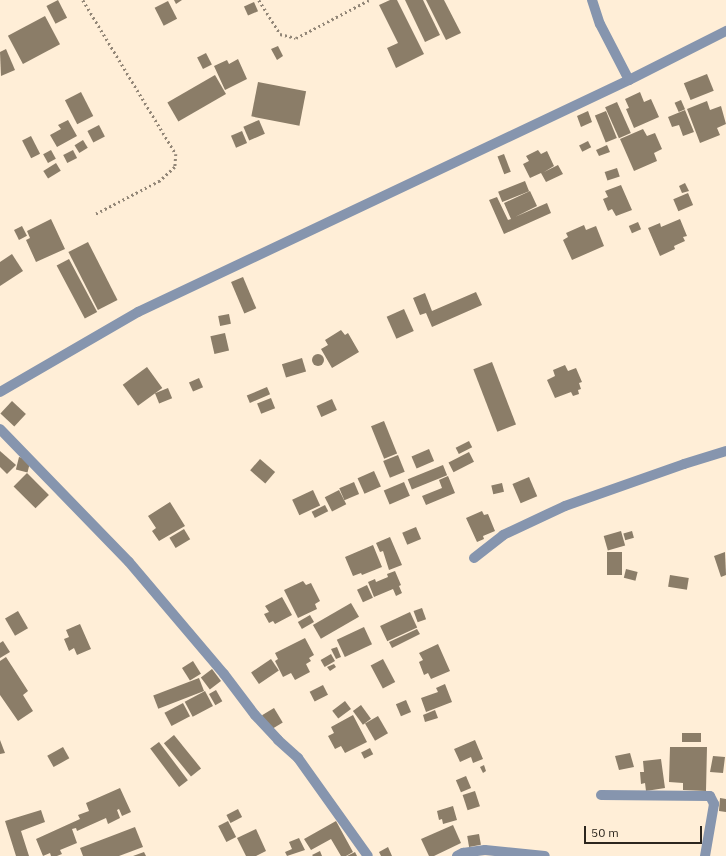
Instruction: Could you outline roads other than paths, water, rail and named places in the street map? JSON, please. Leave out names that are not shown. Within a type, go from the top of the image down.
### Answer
[{"type":"street","points":[[592,0],[600,24],[629,80]]},
{"type":"street","points":[[0,392],[138,312],[629,80],[726,31]]},
{"type":"street","points":[[0,429],[128,562],[224,674],[255,715],[278,740],[298,758],[368,856]]},
{"type":"street","points":[[474,558],[503,536],[565,506],[684,464],[726,451]]},
{"type":"street","points":[[601,795],[710,796],[714,804],[705,856]]},
{"type":"street","points":[[457,856],[463,853],[485,850],[546,856]]}]
